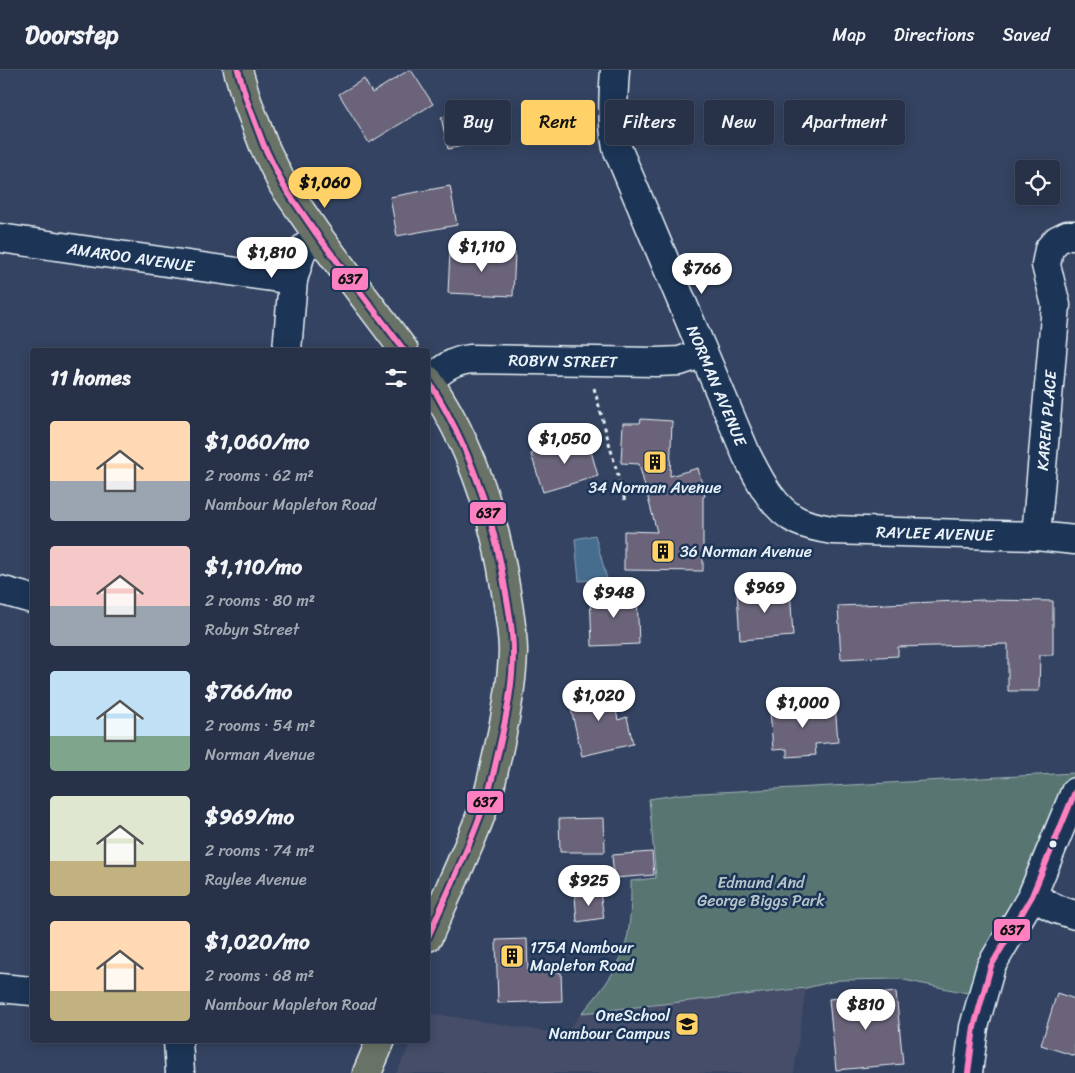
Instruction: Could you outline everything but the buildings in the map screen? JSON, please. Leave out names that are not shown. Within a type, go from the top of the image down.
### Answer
[{"type":"main road","points":[[238,70],[247,101],[264,146],[283,185],[318,236],[402,348]]},
{"type":"main road","points":[[430,384],[441,400],[480,481],[495,534],[504,579],[513,652],[502,735],[488,796],[430,932]]},
{"type":"main road","points":[[366,1073],[380,1043]]},
{"type":"street","name":"NORMAN AVENUE","points":[[615,70],[613,125],[617,148],[747,456],[759,478],[783,510],[796,520]]},
{"type":"street","name":"KAREN PLACE","points":[[1036,536],[1065,298],[1046,265],[1049,249],[1057,240],[1067,235],[1075,235]]},
{"type":"street","points":[[287,348],[293,280],[302,250],[318,236]]},
{"type":"street","name":"AMAROO AVENUE","points":[[0,238],[293,280]]},
{"type":"street","name":"ROBYN STREET","points":[[430,379],[458,360],[680,361],[703,353]]},
{"type":"street","name":"RAYLEE AVENUE","points":[[796,520],[811,526],[832,530],[1036,536],[1075,540]]},
{"type":"street","points":[[0,590],[30,598]]},
{"type":"street","points":[[968,1073],[974,1028],[990,966],[1032,896],[1075,792]]},
{"type":"street","points":[[1032,896],[1056,909],[1075,915]]},
{"type":"street","points":[[0,988],[30,990]]},
{"type":"street","points":[[178,1043],[180,1073]]},
{"type":"path","points":[[586,361],[624,501]]},
{"type":"shaded area","points":[[595,535],[607,579],[579,581],[575,539]]},
{"type":"shaded area","name":"OneSchool Nambour Campus","points":[[806,988],[794,1073],[396,1073],[411,1043],[430,1043],[430,1013],[564,1034],[582,1013]]},
{"type":"green space","name":"Edmund And George Biggs Park","points":[[1075,773],[1075,792],[982,996],[899,979],[840,980],[806,988],[582,1013],[612,974],[623,952],[630,921],[631,881],[656,878],[649,799],[682,794]]},
{"type":"transit line","name":"637","points":[[238,70],[247,101],[264,146],[283,185],[318,236],[402,348]]},
{"type":"transit line","name":"637","points":[[430,383],[456,429],[486,506],[500,560],[510,620],[513,652],[509,701],[489,791],[467,850],[430,933]]},
{"type":"transit line","name":"637","points":[[968,1073],[974,1027],[991,966],[1032,896],[1075,792]]},
{"type":"place","name":"34 Norman Avenue","points":[[655,462]]},
{"type":"place","name":"36 Norman Avenue","points":[[663,551]]},
{"type":"place","name":"175A Nambour Mapleton Road","points":[[512,956]]},
{"type":"place","name":"OneSchool Nambour Campus","points":[[687,1024]]}]
